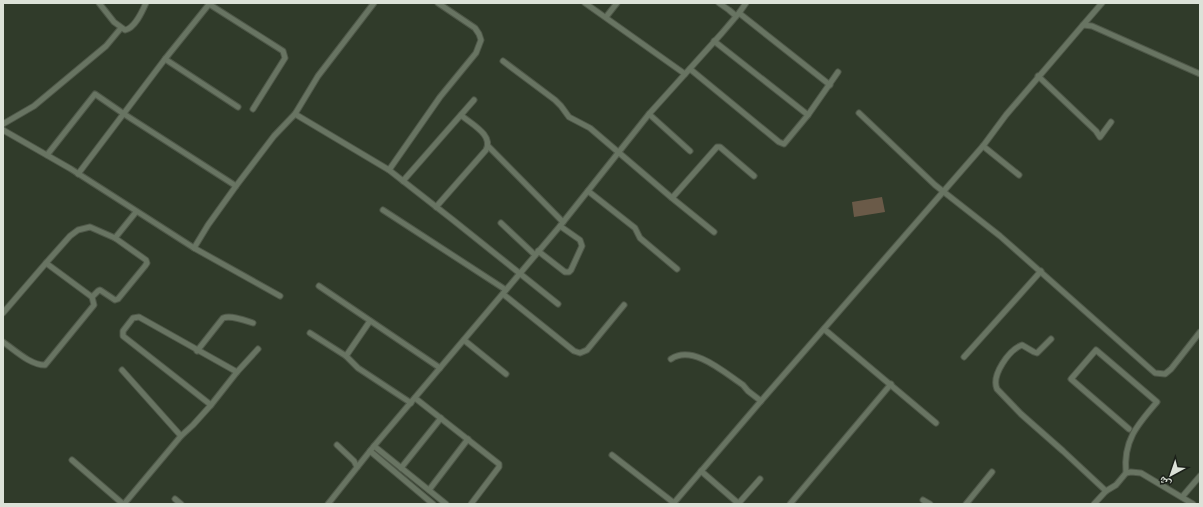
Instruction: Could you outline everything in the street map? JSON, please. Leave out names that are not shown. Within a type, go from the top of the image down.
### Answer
[{"type":"street","points":[[99,3],[121,28],[125,30],[128,30],[131,27],[142,12],[146,3]]},
{"type":"street","points":[[194,248],[236,186],[274,136],[296,114],[318,76],[374,3]]},
{"type":"street","points":[[389,170],[440,96],[467,65],[479,48],[481,40],[475,28],[438,3]]},
{"type":"street","points":[[585,3],[685,74]]},
{"type":"street","points":[[606,17],[617,3]]},
{"type":"street","points":[[720,3],[830,85]]},
{"type":"street","points":[[328,504],[374,446],[562,224],[649,114],[738,15],[746,3]]},
{"type":"street","points":[[612,455],[673,503],[983,146],[1038,76],[1102,3]]},
{"type":"street","points":[[78,174],[165,59],[210,4],[283,51],[285,54],[285,58],[253,109]]},
{"type":"street","points":[[1083,25],[1092,26],[1200,74]]},
{"type":"street","points":[[3,124],[34,106],[106,46],[121,28]]},
{"type":"street","points":[[714,41],[808,115]]},
{"type":"street","points":[[165,59],[238,106]]},
{"type":"street","points":[[503,61],[555,100],[562,106],[569,117],[590,128],[714,232]]},
{"type":"street","points":[[690,69],[781,144],[786,143],[830,85],[838,72]]},
{"type":"street","points":[[1038,76],[1096,131],[1100,137],[1111,122]]},
{"type":"street","points":[[47,155],[95,94],[236,186]]},
{"type":"street","points":[[403,181],[474,100]]},
{"type":"street","points":[[860,113],[944,190],[1041,271],[1097,323],[1155,373],[1165,374],[1172,369],[1200,332]]},
{"type":"street","points":[[296,114],[389,170],[558,304]]},
{"type":"street","points":[[649,114],[690,151]]},
{"type":"street","points":[[436,207],[488,146],[489,142],[486,136],[460,115]]},
{"type":"street","points":[[3,130],[78,174],[194,248],[280,296]]},
{"type":"street","points":[[488,146],[562,224],[580,240],[582,246],[571,270],[569,272],[565,272],[557,267],[537,253],[501,223]]},
{"type":"street","points":[[983,146],[1019,175]]},
{"type":"street","points":[[672,198],[718,147],[720,147],[754,176]]},
{"type":"street","points":[[588,191],[635,228],[640,238],[677,269]]},
{"type":"street","points":[[383,210],[504,292],[574,351],[580,354],[587,350],[624,305]]},
{"type":"street","points":[[115,238],[136,212]]},
{"type":"street","points":[[3,313],[70,236],[78,230],[90,227],[115,238],[146,260],[147,263],[118,299],[115,300],[100,290],[92,297]]},
{"type":"street","points":[[3,342],[28,360],[40,365],[45,364],[94,304],[92,297],[46,263]]},
{"type":"street","points":[[964,357],[1041,271]]},
{"type":"street","points":[[319,286],[440,368]]},
{"type":"street","points":[[211,405],[124,336],[122,332],[133,318],[137,317],[237,372]]},
{"type":"street","points":[[197,351],[223,318],[236,318],[253,323]]},
{"type":"street","points":[[346,356],[370,321]]},
{"type":"street","points":[[824,329],[936,423]]},
{"type":"street","points":[[310,333],[346,356],[358,368],[411,403]]},
{"type":"street","points":[[1051,339],[1037,353],[1022,345],[1014,350],[996,374],[995,385],[1021,414],[1106,491]]},
{"type":"street","points":[[464,340],[506,374]]},
{"type":"street","points":[[72,460],[124,504],[180,436],[211,405],[237,372],[258,349]]},
{"type":"street","points":[[1128,429],[1071,379],[1096,350],[1157,402],[1138,424],[1130,440],[1125,461],[1128,471]]},
{"type":"street","points":[[671,359],[685,354],[701,358],[743,385],[761,401]]},
{"type":"street","points":[[122,370],[180,436]]},
{"type":"street","points":[[790,504],[891,384]]},
{"type":"street","points":[[415,398],[500,465],[471,504]]},
{"type":"street","points":[[401,468],[441,418]]},
{"type":"street","points":[[429,490],[468,439]]},
{"type":"street","points":[[337,445],[354,461],[357,467]]},
{"type":"street","points":[[374,446],[446,504]]},
{"type":"street","points":[[370,451],[433,504]]},
{"type":"street","points":[[701,471],[738,504],[760,479]]},
{"type":"street","points":[[1094,504],[1106,491],[1116,485],[1128,471]]},
{"type":"street","points":[[1128,471],[1141,473],[1193,504]]},
{"type":"street","points":[[966,504],[992,472]]},
{"type":"street","points":[[1182,497],[1200,476]]},
{"type":"street","points":[[175,499],[182,504]]},
{"type":"street","points":[[923,500],[930,504]]},
{"type":"shaded area","points":[[882,197],[885,212],[854,217],[852,202]]}]
